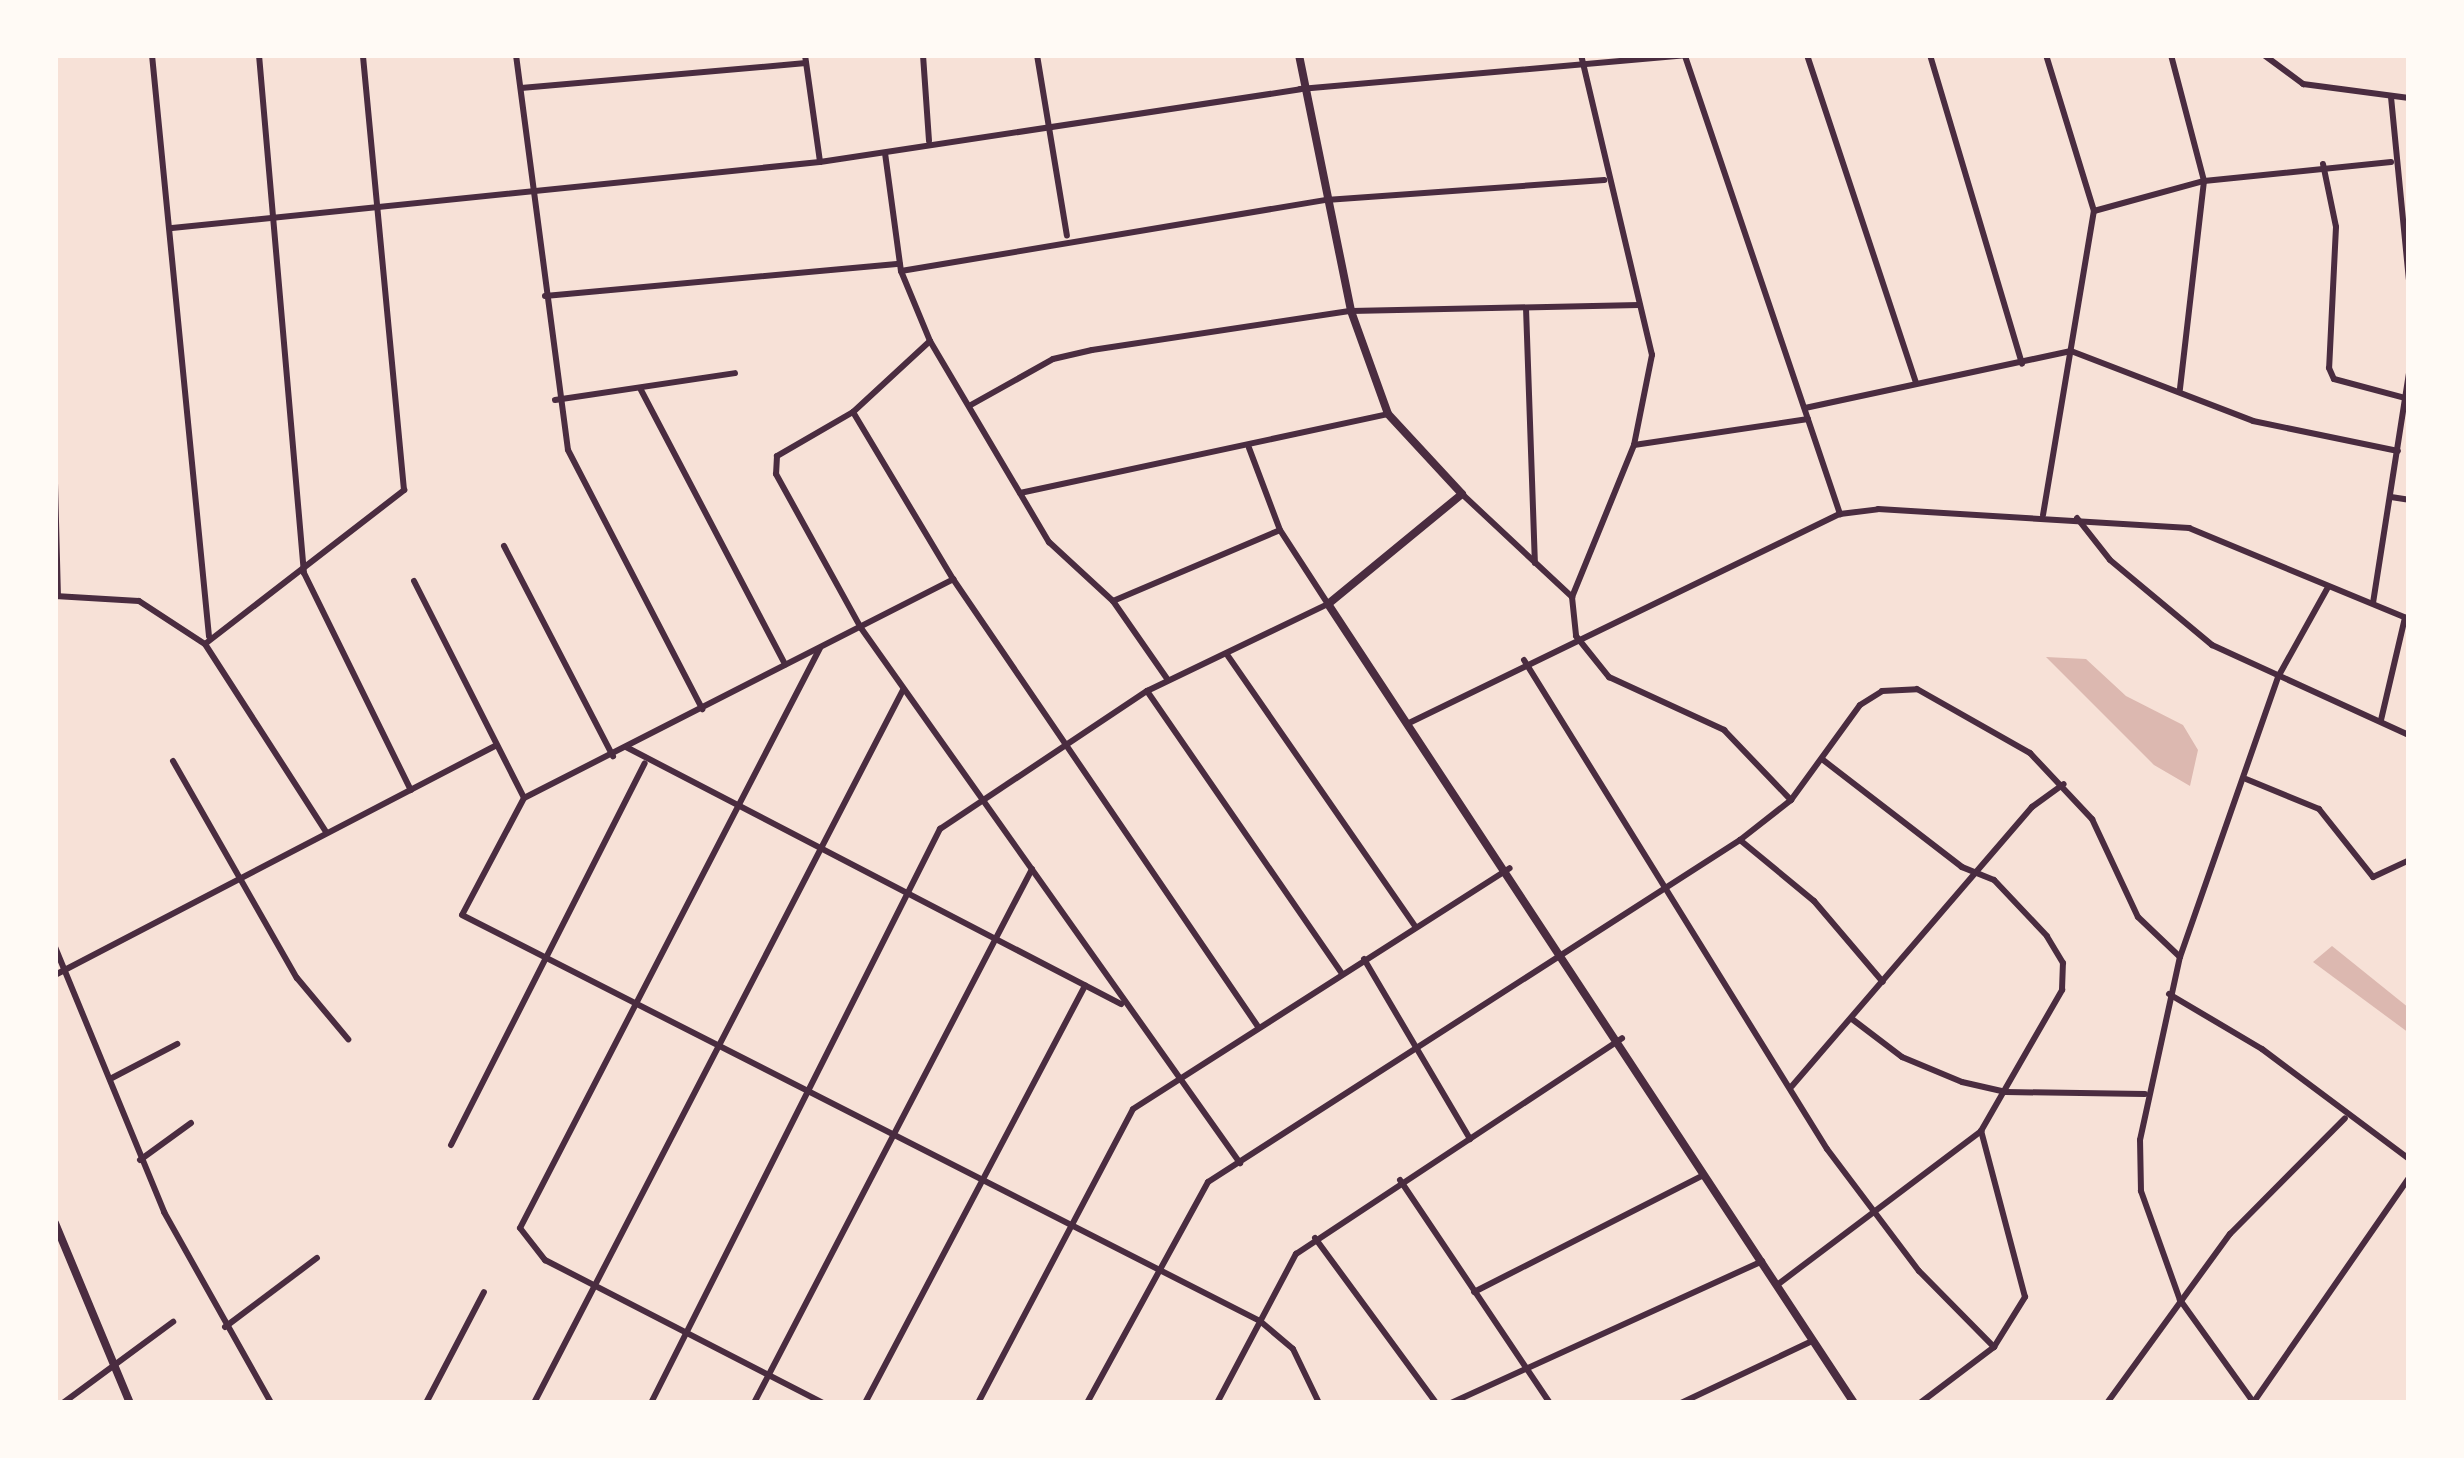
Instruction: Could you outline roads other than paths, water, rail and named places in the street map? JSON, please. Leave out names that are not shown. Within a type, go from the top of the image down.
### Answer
[{"type":"street","points":[[152,55],[172,228],[207,640],[326,832]]},
{"type":"street","points":[[260,55],[304,574],[411,790]]},
{"type":"street","points":[[207,640],[397,504],[404,482],[363,55]]},
{"type":"street","points":[[516,55],[556,400],[580,482],[702,709]]},
{"type":"street","points":[[923,55],[929,141]]},
{"type":"street","points":[[1037,55],[1067,236]]},
{"type":"street","points":[[1299,55],[1300,89],[1351,312],[1388,414],[1462,494],[1572,597]]},
{"type":"street","points":[[1808,55],[1916,382]]},
{"type":"street","points":[[1930,55],[2022,364]]},
{"type":"street","points":[[2044,514],[2094,211],[2046,55]]},
{"type":"street","points":[[2171,55],[2204,181],[2180,390]]},
{"type":"street","points":[[2264,55],[2303,84],[2409,98]]},
{"type":"street","points":[[172,228],[820,162],[884,153],[929,141],[1300,89],[1582,59],[1688,56],[1840,514]]},
{"type":"street","points":[[521,88],[805,59],[820,162]]},
{"type":"street","points":[[1582,59],[1604,180],[1652,355],[1634,445],[1572,597],[1576,636],[1609,677],[1724,730],[1791,800]]},
{"type":"street","points":[[2390,97],[2391,162],[2409,279]]},
{"type":"street","points":[[884,153],[901,267],[930,341],[1049,542],[1113,601],[1168,680]]},
{"type":"street","points":[[2094,211],[2204,181],[2323,164],[2391,162]]},
{"type":"street","points":[[2323,164],[2336,227],[2329,368],[2334,379],[2407,399]]},
{"type":"street","points":[[545,296],[901,267],[1067,236],[1326,200],[1604,180]]},
{"type":"street","points":[[969,406],[1053,359],[1351,312],[1639,305]]},
{"type":"street","points":[[1526,308],[1535,563]]},
{"type":"street","points":[[930,341],[853,412],[807,434],[773,464],[861,628],[1032,869],[1122,1004],[1240,1163]]},
{"type":"street","points":[[1805,408],[2070,351],[2253,421],[2398,452]]},
{"type":"street","points":[[556,400],[735,373]]},
{"type":"street","points":[[2373,603],[2409,374]]},
{"type":"street","points":[[641,390],[786,664]]},
{"type":"street","points":[[853,412],[953,578],[1259,1029]]},
{"type":"street","points":[[1020,493],[1249,448],[1388,414]]},
{"type":"street","points":[[1634,445],[1808,419]]},
{"type":"street","points":[[1249,448],[1280,530],[1567,954],[1854,1403]]},
{"type":"street","points":[[55,483],[56,596],[139,601],[207,640]]},
{"type":"street","points":[[651,1403],[940,829],[1066,749],[1147,691],[1228,656],[1328,604],[1462,494]]},
{"type":"street","points":[[2391,496],[2409,500]]},
{"type":"street","points":[[1409,723],[1524,660],[1840,514],[2044,514],[2189,528],[2407,618],[2382,720]]},
{"type":"street","points":[[2076,518],[2158,605],[2278,677],[2409,735]]},
{"type":"street","points":[[1113,601],[1280,530]]},
{"type":"street","points":[[504,546],[613,756]]},
{"type":"street","points":[[953,578],[613,756],[524,798],[461,911],[548,951],[722,1045],[895,1128],[984,1179],[1260,1321],[1292,1349],[1316,1400]]},
{"type":"street","points":[[414,581],[494,746],[524,798]]},
{"type":"street","points":[[2328,587],[2278,677],[2246,779],[2180,956],[2145,1094],[2141,1191],[2180,1300],[2253,1403],[2409,1178]]},
{"type":"street","points":[[820,648],[734,804],[520,1221],[533,1250],[593,1286],[823,1403]]},
{"type":"street","points":[[1228,656],[1415,926]]},
{"type":"street","points":[[1524,660],[1874,1216],[1994,1347]]},
{"type":"street","points":[[1087,1403],[1194,1196],[1740,840],[1791,800],[1860,705],[1898,686],[1980,722],[2064,784],[2092,819],[2138,916],[2180,956]]},
{"type":"street","points":[[534,1403],[903,690]]},
{"type":"street","points":[[1147,691],[1342,974]]},
{"type":"street","points":[[55,975],[494,746]]},
{"type":"street","points":[[626,747],[645,762],[1122,1004]]},
{"type":"street","points":[[1777,1285],[1874,1216],[1982,1131],[2050,1020],[2063,963],[1994,880],[1974,874],[1823,760]]},
{"type":"street","points":[[174,761],[298,978],[348,1038]]},
{"type":"street","points":[[451,1145],[645,762]]},
{"type":"street","points":[[2246,779],[2319,808],[2373,878],[2409,860]]},
{"type":"street","points":[[1792,1086],[1974,874],[2064,784]]},
{"type":"street","points":[[1740,840],[1814,900],[1884,982]]},
{"type":"street","points":[[978,1403],[1133,1109],[1510,868]]},
{"type":"street","points":[[754,1403],[1032,869]]},
{"type":"street","points":[[55,947],[67,968],[140,1160],[226,1327],[271,1403]]},
{"type":"street","points":[[1364,959],[1470,1139]]},
{"type":"street","points":[[865,1403],[1085,985]]},
{"type":"street","points":[[2169,994],[2262,1050],[2345,1118],[2409,1158]]},
{"type":"street","points":[[1852,1019],[1930,1070],[2006,1092],[2145,1094]]},
{"type":"street","points":[[1217,1403],[1288,1263],[1315,1238],[1622,1038]]},
{"type":"street","points":[[110,1079],[177,1044]]},
{"type":"street","points":[[2107,1403],[2180,1300],[2284,1172],[2345,1118]]},
{"type":"street","points":[[140,1160],[192,1123]]},
{"type":"street","points":[[1920,1403],[1994,1347],[2019,1315],[2025,1280],[1982,1131]]},
{"type":"street","points":[[1474,1292],[1706,1174]]},
{"type":"street","points":[[1400,1180],[1550,1403]]},
{"type":"street","points":[[55,1224],[110,1364],[130,1403]]},
{"type":"street","points":[[1315,1238],[1436,1403]]},
{"type":"street","points":[[226,1327],[317,1258]]},
{"type":"street","points":[[1451,1403],[1762,1261]]},
{"type":"street","points":[[426,1403],[484,1292]]},
{"type":"street","points":[[63,1403],[110,1364],[173,1322]]},
{"type":"street","points":[[1681,1403],[1812,1341]]}]
